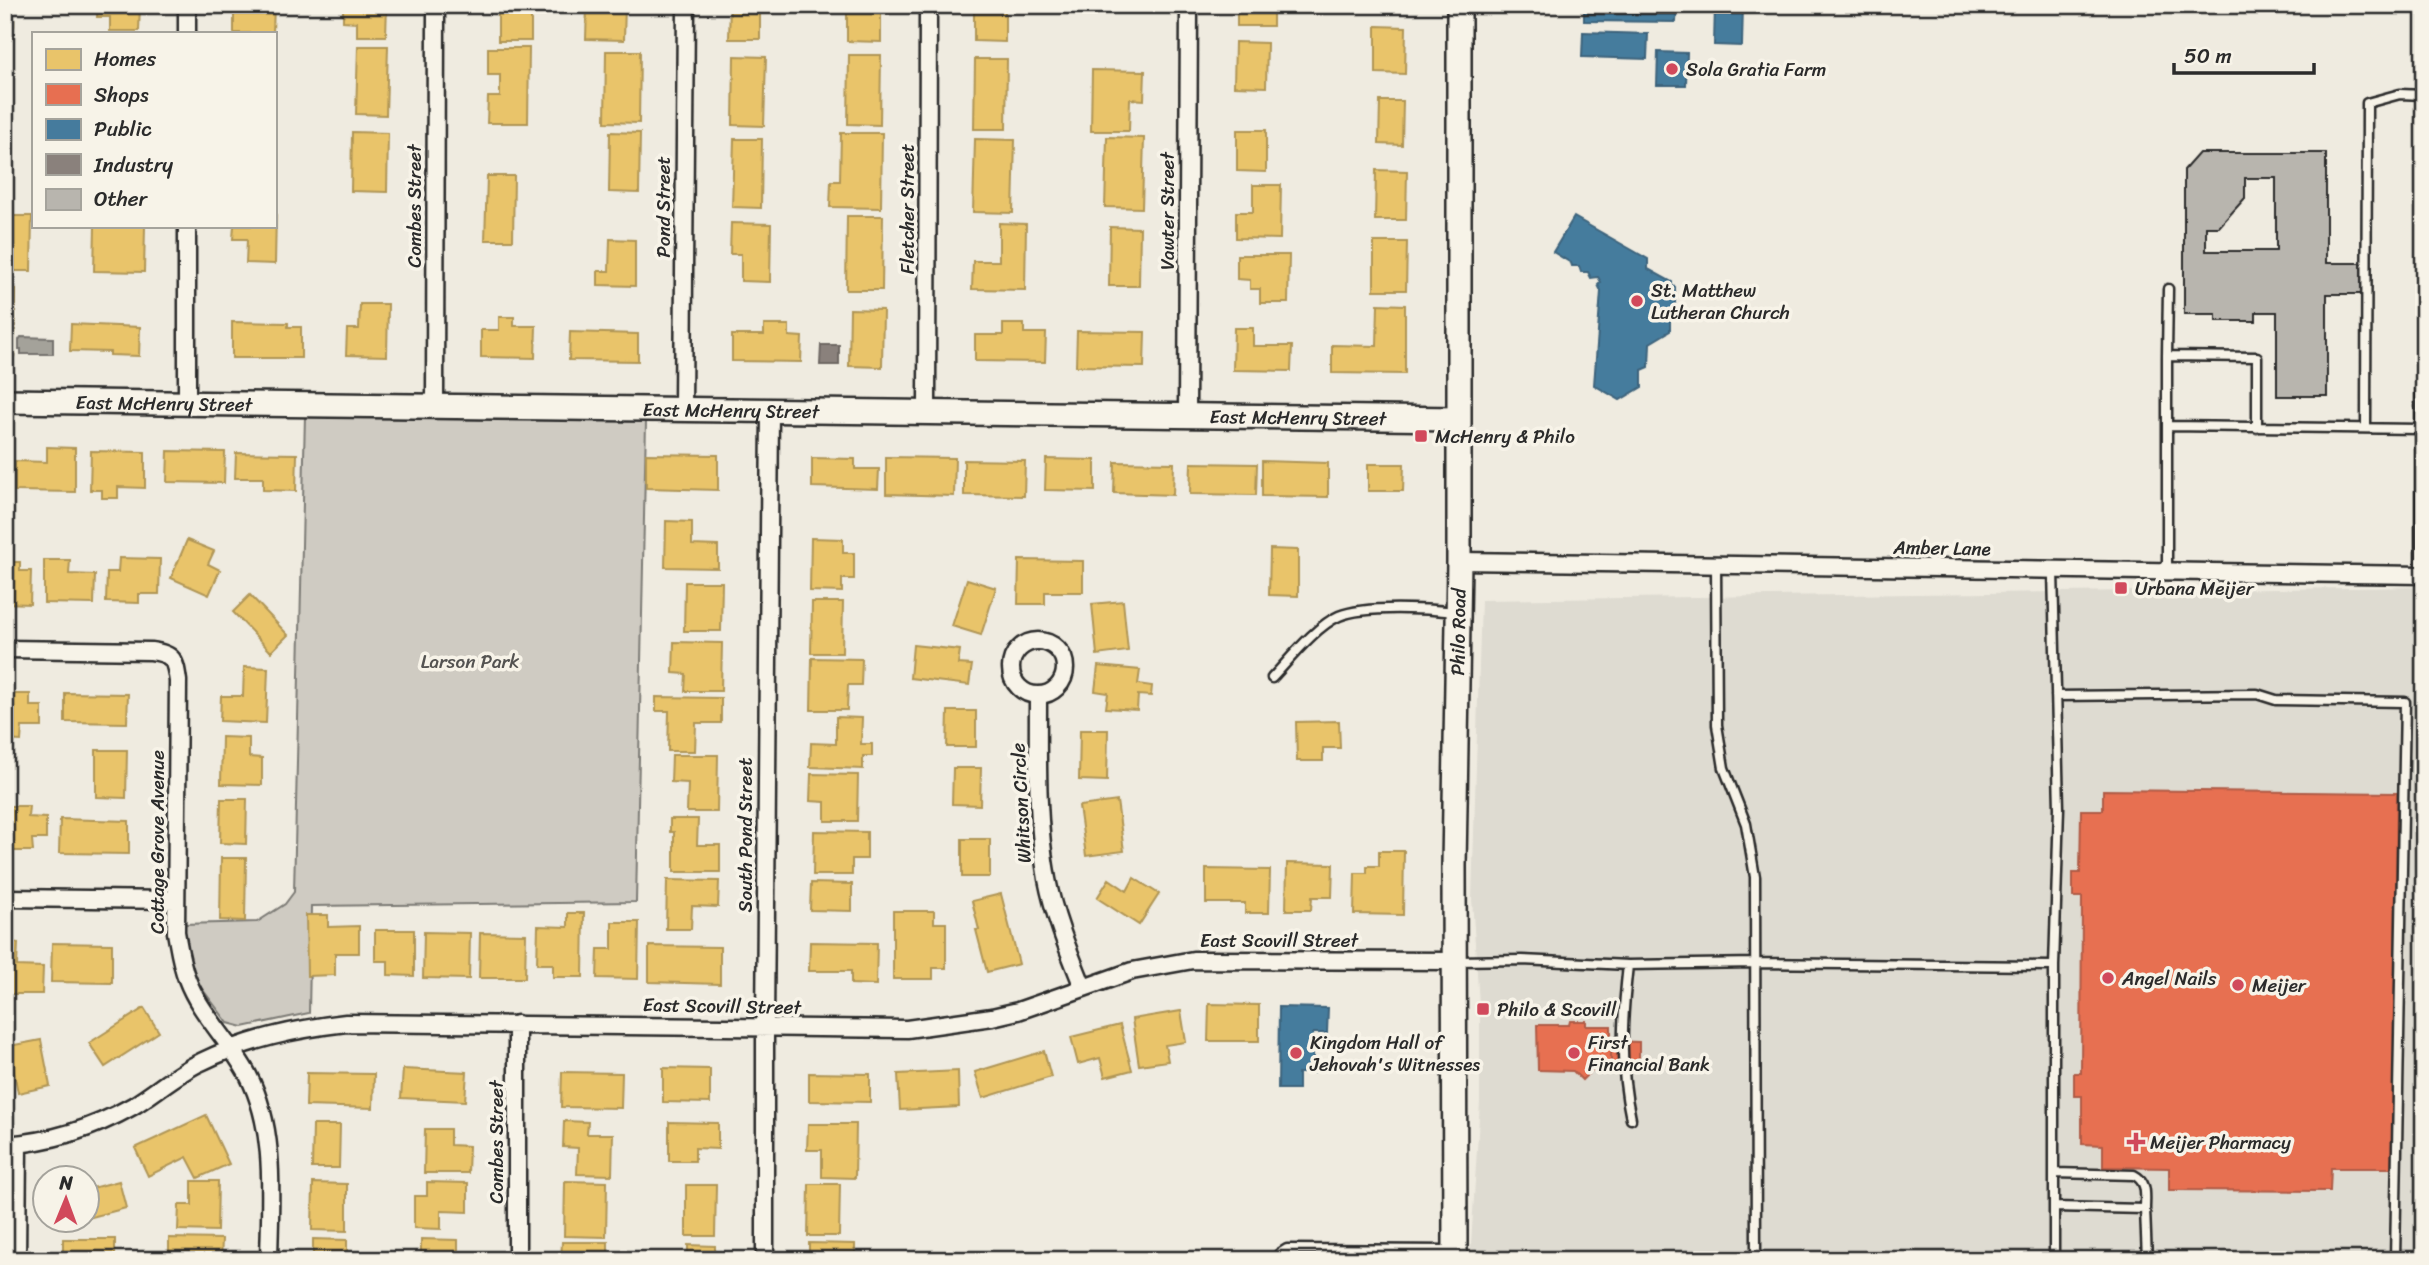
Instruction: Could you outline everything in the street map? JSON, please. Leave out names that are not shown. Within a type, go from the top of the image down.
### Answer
[{"type":"street","points":[[187,5],[187,32]]},
{"type":"street","name":"Combes Street","points":[[435,406],[436,5]]},
{"type":"street","name":"Pond Street","points":[[682,409],[686,5]]},
{"type":"street","name":"Fletcher Street","points":[[927,413],[928,5]]},
{"type":"street","name":"Vawter Street","points":[[1187,417],[1189,5]]},
{"type":"street","name":"Philo Road","points":[[1455,1255],[1459,5]]},
{"type":"street","points":[[187,228],[187,404]]},
{"type":"street","name":"East McHenry Street","points":[[5,401],[1458,419]]},
{"type":"street","name":"South Pond Street","points":[[765,1260],[770,412]]},
{"type":"street","name":"Amber Lane","points":[[1459,561],[2423,575]]},
{"type":"street","name":"Cottage Grove Avenue","points":[[5,649],[151,650],[164,652],[176,664],[176,932],[187,981],[247,1074],[261,1107],[270,1168],[269,1260]]},
{"type":"street","name":"Whitson Circle","points":[[1038,695],[1041,838],[1057,920],[1083,987]]},
{"type":"street","points":[[5,898],[176,900]]},
{"type":"street","name":"East Scovill Street","points":[[12,1145],[47,1140],[100,1123],[134,1105],[199,1063],[267,1036],[306,1027],[346,1023],[907,1029],[933,1027],[1018,1011],[1132,971],[1193,960],[1454,961]]},
{"type":"street","name":"Combes Street","points":[[517,1024],[517,1260]]},
{"type":"street","points":[[12,1145],[17,1260]]},
{"type":"lane","points":[[2366,428],[2367,103],[2400,94],[2424,95]]},
{"type":"lane","points":[[2167,572],[2168,289]]},
{"type":"lane","points":[[2167,356],[2257,357],[2257,428]]},
{"type":"lane","points":[[2423,575],[2421,388],[2424,379]]},
{"type":"lane","points":[[2168,426],[2421,429]]},
{"type":"lane","points":[[1716,565],[1717,725],[1724,768],[1746,824],[1755,877],[1756,1260]]},
{"type":"lane","points":[[2053,571],[2059,808],[2054,966],[2054,1260]]},
{"type":"lane","points":[[1272,678],[1321,628],[1339,616],[1371,611],[1458,612]]},
{"type":"lane","points":[[2056,696],[2257,694],[2276,699],[2405,702],[2395,1260]]},
{"type":"lane","points":[[1454,961],[1522,960],[1628,965],[1757,963],[2054,966]]},
{"type":"lane","points":[[1628,965],[1622,1006],[1623,1083],[1631,1119]]},
{"type":"lane","points":[[2055,1173],[2134,1175],[2140,1178],[2145,1186],[2147,1260]]},
{"type":"lane","points":[[2054,1207],[2146,1209]]},
{"type":"lane","points":[[1278,1260],[1279,1254],[1287,1249],[1455,1255]]},
{"type":"shaded area","points":[[21,337],[53,338],[53,354],[21,354]]},
{"type":"shaded area","points":[[2424,587],[2424,1260],[1470,1260],[1480,1102],[1480,1019],[1472,899],[1481,600]]},
{"type":"green space","points":[[1930,5],[2121,5],[2102,8]]},
{"type":"green space","name":"Larson Park","points":[[305,415],[646,421],[636,902],[311,906],[309,1013],[243,1027],[228,1023],[200,986],[187,952],[183,924],[257,922],[285,904],[294,892]]},
{"type":"building: Homes","points":[[5,5],[14,5],[14,26],[5,25]]},
{"type":"building: Homes","points":[[98,5],[140,5],[139,31],[110,31],[110,17],[97,17]]},
{"type":"building: Homes","points":[[234,5],[274,5],[273,32],[234,32]]},
{"type":"building: Homes","points":[[343,5],[387,5],[386,36],[357,36],[357,22],[343,21]]},
{"type":"building: Homes","points":[[498,5],[531,5],[531,41],[498,41]]},
{"type":"building: Homes","points":[[587,5],[625,5],[624,40],[586,39]]},
{"type":"building: Homes","points":[[730,5],[786,5],[786,12],[760,12],[760,39],[729,39]]},
{"type":"building: Homes","points":[[847,5],[881,5],[881,42],[847,41]]},
{"type":"building: Homes","points":[[974,5],[1005,5],[1005,42],[974,41]]},
{"type":"building: Homes","points":[[1237,5],[1273,5],[1273,26],[1237,26]]},
{"type":"building: Homes","points":[[1376,26],[1406,27],[1405,74],[1376,73]]},
{"type":"building: Homes","points":[[1235,42],[1267,43],[1266,87],[1234,86]]},
{"type":"building: Homes","points":[[358,46],[388,46],[386,115],[356,114]]},
{"type":"building: Homes","points":[[488,48],[529,48],[528,123],[487,123],[488,97],[500,97],[500,75],[488,75]]},
{"type":"building: Homes","points":[[606,51],[640,51],[639,123],[605,122]]},
{"type":"building: Homes","points":[[5,55],[11,55],[11,106],[5,106]]},
{"type":"building: Homes","points":[[849,55],[881,55],[880,125],[848,124]]},
{"type":"building: Homes","points":[[734,56],[766,57],[764,126],[733,125]]},
{"type":"building: Homes","points":[[975,59],[1007,59],[1006,129],[974,129]]},
{"type":"building: Homes","points":[[1092,70],[1145,71],[1144,100],[1130,99],[1129,131],[1091,131]]},
{"type":"building: Homes","points":[[1380,101],[1403,101],[1402,145],[1379,144]]},
{"type":"building: Homes","points":[[1237,130],[1266,130],[1266,172],[1237,171]]},
{"type":"building: Homes","points":[[352,132],[388,133],[387,192],[351,191]]},
{"type":"building: Homes","points":[[610,132],[640,133],[639,193],[609,192]]},
{"type":"building: Homes","points":[[841,133],[882,133],[881,208],[830,207],[831,181],[840,181]]},
{"type":"building: Homes","points":[[1107,137],[1144,138],[1142,208],[1105,207]]},
{"type":"building: Homes","points":[[734,139],[762,139],[761,208],[732,207]]},
{"type":"building: Homes","points":[[975,139],[1015,140],[1013,213],[973,212]]},
{"type":"building: Homes","points":[[5,144],[12,144],[12,191],[5,191]]},
{"type":"building: Homes","points":[[1376,170],[1407,171],[1406,220],[1375,220]]},
{"type":"building: Homes","points":[[487,176],[514,176],[513,240],[485,240]]},
{"type":"building: Homes","points":[[1253,185],[1281,185],[1280,239],[1236,238],[1236,212],[1253,212]]},
{"type":"building: Homes","points":[[5,216],[32,216],[31,271],[5,271]]},
{"type":"building: Homes","points":[[847,216],[883,216],[882,290],[846,290]]},
{"type":"building: Homes","points":[[731,223],[771,224],[770,282],[741,281],[741,254],[730,254]]},
{"type":"building: Homes","points":[[999,223],[1026,224],[1025,290],[972,289],[973,261],[999,261]]},
{"type":"building: Homes","points":[[1110,227],[1140,228],[1139,286],[1109,286]]},
{"type":"building: Homes","points":[[95,228],[145,228],[144,272],[94,271]]},
{"type":"building: Homes","points":[[234,228],[276,228],[275,264],[246,263],[247,239],[233,239]]},
{"type":"building: Homes","points":[[610,239],[635,240],[635,286],[598,285],[598,271],[609,271]]},
{"type":"building: Homes","points":[[1374,242],[1407,242],[1406,290],[1374,290]]},
{"type":"building: Homes","points":[[1237,255],[1289,255],[1288,303],[1260,303],[1260,289],[1250,289],[1250,280],[1237,279]]},
{"type":"building: Homes","points":[[5,289],[15,289],[14,356],[5,356]]},
{"type":"building: Homes","points":[[360,304],[388,304],[387,356],[346,355],[347,329],[359,329]]},
{"type":"building: Homes","points":[[1378,304],[1405,305],[1405,374],[1332,373],[1332,345],[1377,346]]},
{"type":"building: Homes","points":[[850,309],[883,310],[882,367],[849,366]]},
{"type":"building: Homes","points":[[499,317],[514,317],[514,326],[536,326],[535,358],[481,357],[481,330],[499,330]]},
{"type":"building: Homes","points":[[232,322],[288,323],[288,327],[301,327],[301,358],[232,358]]},
{"type":"building: Homes","points":[[71,324],[140,327],[139,356],[70,351]]},
{"type":"building: Homes","points":[[1003,324],[1024,324],[1024,333],[1046,333],[1045,362],[975,361],[975,335],[1003,335]]},
{"type":"building: Homes","points":[[764,325],[789,325],[789,336],[802,337],[801,362],[732,361],[732,335],[764,335]]},
{"type":"building: Homes","points":[[1234,328],[1253,328],[1253,346],[1292,346],[1291,371],[1233,370]]},
{"type":"building: Homes","points":[[1077,331],[1145,332],[1144,367],[1076,366]]},
{"type":"building: Homes","points":[[570,332],[638,334],[638,361],[569,360]]},
{"type":"building: Homes","points":[[47,447],[75,448],[75,492],[15,491],[15,461],[47,462]]},
{"type":"building: Homes","points":[[5,448],[8,448],[8,479],[5,479]]},
{"type":"building: Homes","points":[[91,451],[145,452],[145,488],[118,487],[118,498],[102,498],[102,490],[90,490]]},
{"type":"building: Homes","points":[[168,451],[225,452],[224,483],[167,482]]},
{"type":"building: Homes","points":[[236,453],[297,454],[296,491],[263,490],[263,478],[235,478]]},
{"type":"building: Homes","points":[[646,454],[718,455],[718,490],[646,488]]},
{"type":"building: Homes","points":[[886,457],[955,458],[954,496],[886,494]]},
{"type":"building: Homes","points":[[812,458],[855,459],[855,469],[879,469],[878,489],[812,487]]},
{"type":"building: Homes","points":[[1046,459],[1095,460],[1095,491],[1045,490]]},
{"type":"building: Homes","points":[[964,460],[1025,461],[1024,496],[964,495]]},
{"type":"building: Homes","points":[[1262,461],[1328,463],[1328,497],[1262,496]]},
{"type":"building: Homes","points":[[1115,462],[1174,463],[1173,495],[1114,493]]},
{"type":"building: Homes","points":[[1191,463],[1257,464],[1256,495],[1190,494]]},
{"type":"building: Homes","points":[[1368,464],[1404,464],[1403,491],[1368,491]]},
{"type":"building: Homes","points":[[666,521],[692,522],[692,545],[718,546],[718,568],[665,567]]},
{"type":"building: Homes","points":[[811,538],[843,539],[843,553],[854,553],[854,579],[842,579],[842,592],[810,591]]},
{"type":"building: Homes","points":[[187,540],[214,551],[208,564],[220,570],[209,595],[171,578]]},
{"type":"building: Homes","points":[[1270,549],[1298,550],[1298,596],[1269,595]]},
{"type":"building: Homes","points":[[119,558],[160,559],[159,594],[139,594],[139,603],[106,602],[107,572],[118,572]]},
{"type":"building: Homes","points":[[44,560],[70,560],[69,574],[95,575],[94,604],[44,603]]},
{"type":"building: Homes","points":[[1019,560],[1083,561],[1083,592],[1045,592],[1045,604],[1018,604]]},
{"type":"building: Homes","points":[[5,562],[20,562],[20,571],[31,571],[30,604],[5,603]]},
{"type":"building: Homes","points":[[967,579],[996,588],[981,635],[952,626]]},
{"type":"building: Homes","points":[[685,582],[722,582],[721,631],[684,631]]},
{"type":"building: Homes","points":[[250,595],[288,635],[271,652],[233,612]]},
{"type":"building: Homes","points":[[1123,601],[1128,651],[1097,655],[1092,604]]},
{"type":"building: Homes","points":[[812,602],[843,602],[842,653],[811,653]]},
{"type":"building: Homes","points":[[674,642],[722,643],[721,691],[685,691],[686,674],[673,673]]},
{"type":"building: Homes","points":[[913,645],[960,650],[958,664],[972,665],[969,685],[910,678]]},
{"type":"building: Homes","points":[[812,658],[862,659],[861,685],[848,685],[847,710],[811,710]]},
{"type":"building: Homes","points":[[1098,666],[1140,670],[1138,684],[1152,686],[1151,696],[1138,695],[1137,710],[1106,708],[1108,693],[1095,691]]},
{"type":"building: Homes","points":[[244,667],[268,668],[266,723],[220,721],[221,696],[243,696]]},
{"type":"building: Homes","points":[[65,693],[128,694],[127,723],[65,722]]},
{"type":"building: Homes","points":[[5,694],[30,694],[30,706],[42,706],[42,727],[22,727],[21,741],[5,740]]},
{"type":"building: Homes","points":[[656,697],[721,698],[721,723],[696,723],[695,751],[668,751],[669,711],[656,711]]},
{"type":"building: Homes","points":[[948,711],[976,711],[976,747],[947,747]]},
{"type":"building: Homes","points":[[836,717],[862,718],[861,744],[872,744],[872,756],[863,756],[863,769],[810,767],[811,743],[836,744]]},
{"type":"building: Homes","points":[[1339,721],[1340,748],[1323,748],[1323,761],[1297,761],[1296,722]]},
{"type":"building: Homes","points":[[1080,730],[1108,730],[1107,781],[1079,780]]},
{"type":"building: Homes","points":[[222,737],[249,738],[249,757],[262,758],[262,785],[221,784]]},
{"type":"building: Homes","points":[[96,750],[127,750],[126,798],[96,797]]},
{"type":"building: Homes","points":[[672,755],[718,755],[717,812],[687,812],[688,783],[671,782]]},
{"type":"building: Homes","points":[[953,768],[981,768],[980,805],[952,804]]},
{"type":"building: Homes","points":[[811,774],[858,775],[857,821],[825,821],[825,802],[810,801]]},
{"type":"building: Homes","points":[[221,799],[247,799],[246,844],[220,843]]},
{"type":"building: Homes","points":[[1117,801],[1124,851],[1086,856],[1079,806]]},
{"type":"building: Homes","points":[[5,806],[29,806],[28,817],[46,818],[46,839],[32,839],[33,851],[5,851]]},
{"type":"building: Homes","points":[[60,819],[129,821],[129,854],[59,853]]},
{"type":"building: Homes","points":[[670,819],[698,819],[697,845],[720,845],[720,872],[674,872],[674,832],[670,832]]},
{"type":"building: Homes","points":[[814,831],[867,832],[867,859],[852,859],[852,875],[813,875]]},
{"type":"building: Homes","points":[[962,839],[990,839],[990,877],[962,877]]},
{"type":"building: Homes","points":[[1379,851],[1404,851],[1403,915],[1354,914],[1355,873],[1367,873],[1367,866],[1379,866]]},
{"type":"building: Homes","points":[[221,858],[246,858],[245,921],[220,920]]},
{"type":"building: Homes","points":[[1287,863],[1333,864],[1332,897],[1312,897],[1311,910],[1286,910]]},
{"type":"building: Homes","points":[[1206,869],[1270,870],[1269,913],[1245,913],[1245,903],[1206,903]]},
{"type":"building: Homes","points":[[1134,878],[1159,894],[1139,925],[1097,898],[1109,879],[1127,891]]},
{"type":"building: Homes","points":[[667,880],[719,881],[718,907],[692,906],[691,929],[666,929]]},
{"type":"building: Homes","points":[[811,883],[852,884],[852,911],[810,910]]},
{"type":"building: Homes","points":[[1001,894],[1019,964],[987,972],[972,901]]},
{"type":"building: Homes","points":[[893,911],[934,911],[934,923],[946,923],[946,968],[933,968],[933,979],[893,979]]},
{"type":"building: Homes","points":[[568,913],[584,913],[583,977],[553,977],[553,964],[537,964],[538,926],[568,927]]},
{"type":"building: Homes","points":[[306,915],[328,915],[328,927],[359,926],[359,953],[335,953],[335,975],[307,976]]},
{"type":"building: Homes","points":[[612,922],[639,922],[638,979],[597,978],[598,949],[612,949]]},
{"type":"building: Homes","points":[[375,930],[414,930],[414,976],[388,975],[388,961],[375,961]]},
{"type":"building: Homes","points":[[424,932],[470,933],[469,979],[423,978]]},
{"type":"building: Homes","points":[[480,933],[526,934],[525,978],[479,978]]},
{"type":"building: Homes","points":[[5,942],[18,943],[17,966],[43,967],[42,994],[5,994]]},
{"type":"building: Homes","points":[[810,942],[877,943],[876,985],[851,984],[851,971],[809,971]]},
{"type":"building: Homes","points":[[52,943],[112,944],[112,983],[51,982]]},
{"type":"building: Homes","points":[[649,946],[720,947],[720,984],[649,982]]},
{"type":"building: Homes","points":[[1209,1004],[1259,1005],[1259,1041],[1208,1041]]},
{"type":"building: Homes","points":[[144,1008],[159,1032],[105,1067],[89,1043]]},
{"type":"building: Homes","points":[[1181,1011],[1186,1042],[1165,1045],[1168,1061],[1139,1065],[1132,1019]]},
{"type":"building: Homes","points":[[1120,1025],[1132,1070],[1105,1077],[1100,1058],[1078,1064],[1071,1037]]},
{"type":"building: Homes","points":[[41,1040],[50,1086],[18,1093],[9,1046]]},
{"type":"building: Homes","points":[[1044,1051],[1051,1077],[983,1098],[975,1072]]},
{"type":"building: Homes","points":[[663,1068],[710,1069],[710,1103],[663,1102]]},
{"type":"building: Homes","points":[[403,1069],[467,1072],[465,1101],[401,1098]]},
{"type":"building: Homes","points":[[958,1071],[959,1107],[900,1110],[898,1074]]},
{"type":"building: Homes","points":[[562,1072],[622,1073],[621,1108],[561,1107]]},
{"type":"building: Homes","points":[[307,1073],[374,1074],[373,1108],[306,1106]]},
{"type":"building: Homes","points":[[809,1073],[870,1074],[870,1102],[809,1101]]},
{"type":"building: Homes","points":[[206,1115],[229,1164],[198,1178],[187,1157],[148,1176],[135,1148]]},
{"type":"building: Homes","points":[[564,1121],[588,1122],[587,1134],[613,1134],[612,1175],[577,1174],[578,1148],[563,1147]]},
{"type":"building: Homes","points":[[669,1122],[718,1123],[718,1149],[695,1148],[695,1161],[669,1161]]},
{"type":"building: Homes","points":[[808,1124],[856,1124],[855,1178],[822,1177],[822,1150],[807,1150]]},
{"type":"building: Homes","points":[[313,1125],[340,1125],[339,1168],[312,1168]]},
{"type":"building: Homes","points":[[425,1129],[450,1129],[450,1145],[469,1146],[468,1173],[424,1173]]},
{"type":"building: Homes","points":[[119,1181],[126,1208],[102,1214],[102,1185]]},
{"type":"building: Homes","points":[[192,1181],[218,1181],[217,1231],[178,1230],[179,1205],[192,1205]]},
{"type":"building: Homes","points":[[565,1181],[607,1182],[606,1237],[564,1236]]},
{"type":"building: Homes","points":[[427,1182],[468,1183],[468,1212],[441,1211],[441,1229],[414,1228],[414,1196],[427,1196]]},
{"type":"building: Homes","points":[[313,1183],[347,1184],[347,1231],[312,1230]]},
{"type":"building: Homes","points":[[809,1184],[840,1184],[839,1236],[808,1236]]},
{"type":"building: Homes","points":[[686,1185],[716,1185],[715,1236],[686,1236]]},
{"type":"building: Homes","points":[[169,1238],[222,1239],[221,1260],[169,1260]]},
{"type":"building: Homes","points":[[63,1239],[115,1239],[115,1260],[63,1260]]},
{"type":"building: Homes","points":[[313,1239],[347,1240],[347,1260],[313,1260]]},
{"type":"building: Homes","points":[[421,1239],[458,1240],[458,1260],[421,1260]]},
{"type":"building: Homes","points":[[562,1242],[608,1242],[608,1260],[561,1260]]},
{"type":"building: Homes","points":[[809,1243],[855,1244],[855,1260],[809,1260]]},
{"type":"building: Homes","points":[[688,1245],[715,1246],[715,1260],[688,1260]]},
{"type":"building: Shops","name":"Meijer","points":[[2103,790],[2397,793],[2393,1168],[2331,1168],[2330,1191],[2169,1190],[2169,1168],[2103,1167],[2103,1145],[2082,1144],[2082,1096],[2074,1096],[2074,1073],[2081,1073],[2082,897],[2073,897],[2073,873],[2080,873],[2081,810],[2103,810]]},
{"type":"building: Shops","name":"First Financial Bank","points":[[1570,1021],[1586,1021],[1586,1026],[1611,1026],[1611,1071],[1591,1071],[1582,1080],[1573,1071],[1538,1070],[1537,1025],[1569,1025]]},
{"type":"building: Shops","points":[[1611,1041],[1639,1042],[1639,1065],[1611,1064]]},
{"type":"building: Public","points":[[1584,5],[1677,5],[1676,22],[1584,21]]},
{"type":"building: Public","points":[[1715,5],[1743,5],[1742,46],[1714,45]]},
{"type":"building: Public","points":[[1583,32],[1648,34],[1647,59],[1582,57]]},
{"type":"building: Public","name":"Sola Gratia Farm","points":[[1658,52],[1687,53],[1686,85],[1657,85]]},
{"type":"building: Public","name":"St. Matthew Lutheran Church","points":[[1574,217],[1648,259],[1648,269],[1672,282],[1675,287],[1675,310],[1670,313],[1670,331],[1650,343],[1649,367],[1642,370],[1642,387],[1620,400],[1594,385],[1601,291],[1598,285],[1601,282],[1598,277],[1591,278],[1588,272],[1581,272],[1579,266],[1572,266],[1553,252]]},
{"type":"building: Public","name":"Kingdom Hall of Jehovah's Witnesses","points":[[1279,1007],[1328,1008],[1327,1033],[1313,1033],[1313,1073],[1298,1073],[1298,1089],[1278,1089]]},
{"type":"building: Industry","points":[[821,345],[839,345],[839,365],[820,365]]},
{"type":"building: Other","points":[[2199,153],[2326,153],[2326,263],[2362,263],[2362,294],[2327,294],[2327,396],[2277,396],[2277,312],[2256,312],[2256,321],[2216,321],[2216,314],[2184,314],[2184,170]],"holes":[[[2245,178],[2276,178],[2276,251],[2206,251],[2206,227],[2219,227],[2245,198]]]},
{"type":"place","name":"Sola Gratia Farm","points":[[1672,69]]},
{"type":"place","name":"St. Matthew Lutheran Church","points":[[1637,301]]},
{"type":"place","name":"McHenry & Philo","points":[[1421,436]]},
{"type":"place","name":"Urbana Meijer","points":[[2121,588]]},
{"type":"place","name":"Angel Nails","points":[[2108,978]]},
{"type":"place","name":"Meijer","points":[[2238,985]]},
{"type":"place","name":"Philo & Scovill","points":[[1483,1009]]},
{"type":"place","name":"Kingdom Hall of Jehovah's Witnesses","points":[[1296,1053]]},
{"type":"place","name":"First Financial Bank","points":[[1574,1053]]},
{"type":"place","name":"Meijer Pharmacy","points":[[2136,1142]]}]
